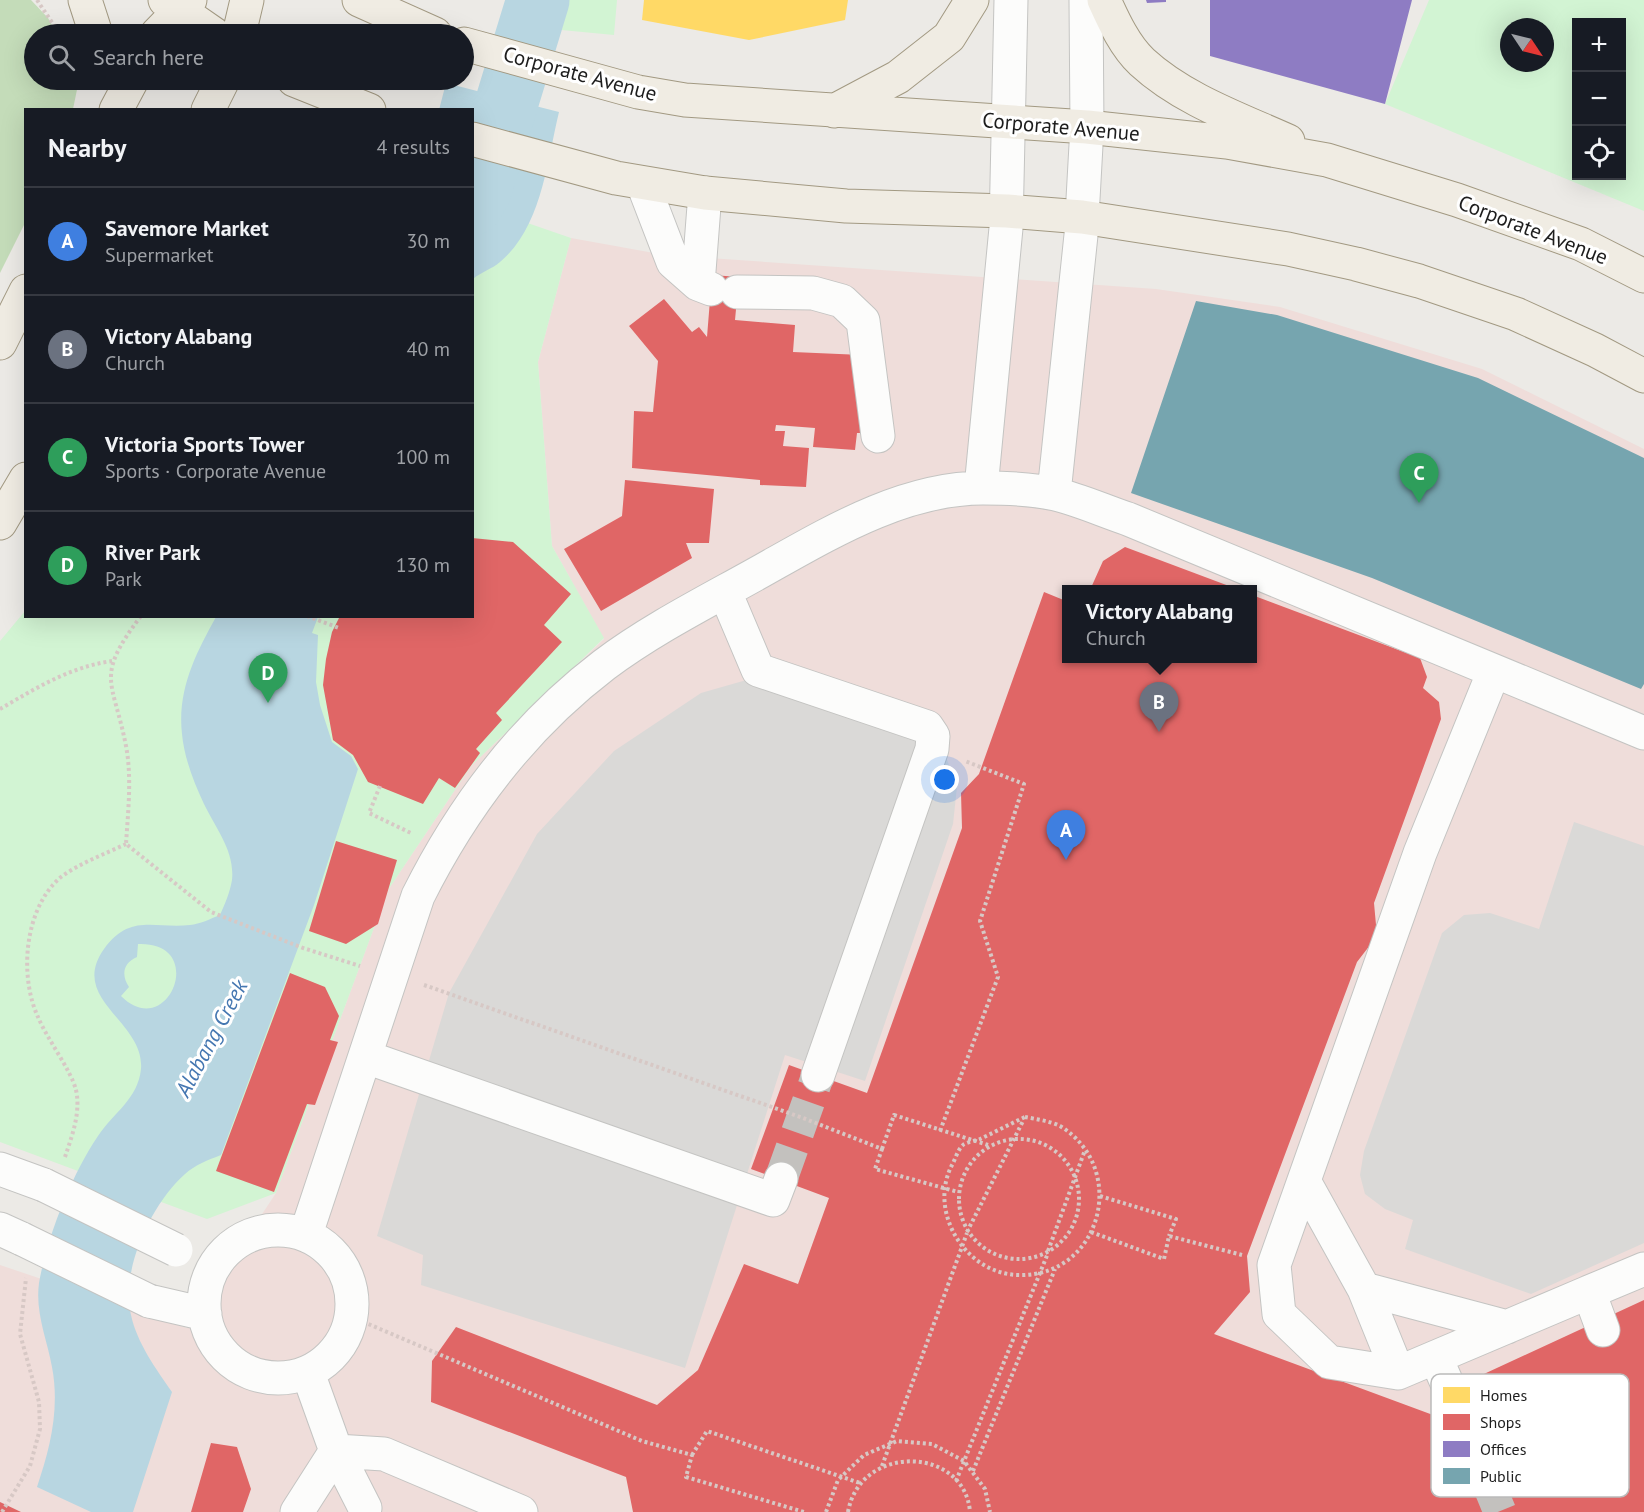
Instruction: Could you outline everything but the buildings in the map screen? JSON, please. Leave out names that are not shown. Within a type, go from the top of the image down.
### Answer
[{"type":"main road","points":[[85,0],[93,24]]},
{"type":"main road","points":[[241,24],[247,0]]},
{"type":"main road","points":[[359,0],[413,24]]},
{"type":"main road","points":[[834,111],[898,77],[950,37],[972,0]]},
{"type":"main road","points":[[1104,0],[1128,44],[1141,61],[1157,75],[1206,103],[1327,160]]},
{"type":"main road","points":[[164,24],[178,3],[202,24]]},
{"type":"main road","name":"Corporate Avenue","points":[[474,47],[638,92],[686,100],[1087,127],[1227,142],[1327,160],[1457,200],[1581,244],[1644,276]]},
{"type":"main road","points":[[103,108],[104,90]]},
{"type":"main road","points":[[117,108],[127,90]]},
{"type":"main road","points":[[209,108],[218,90]]},
{"type":"main road","points":[[318,90],[361,108]]},
{"type":"main road","points":[[474,141],[629,181],[705,193],[846,206],[1007,211],[1082,217],[1288,249],[1419,281],[1516,314],[1644,376]]},
{"type":"main road","points":[[0,343],[24,295]]},
{"type":"main road","points":[[0,523],[24,482]]},
{"type":"street","points":[[981,488],[1007,211],[1011,0]]},
{"type":"street","points":[[1054,493],[1082,217],[1087,127],[1086,0]]},
{"type":"street","points":[[629,181],[673,262],[716,288],[813,293],[842,301],[862,321],[878,436]]},
{"type":"street","points":[[705,193],[716,288]]},
{"type":"street","points":[[306,1234],[418,896],[442,849],[474,799],[515,748],[559,704],[605,665],[657,631],[835,530],[921,496],[981,488],[1054,493],[1128,519],[1644,733]]},
{"type":"street","points":[[725,592],[758,670],[927,727],[933,736],[932,749],[818,1075]]},
{"type":"street","points":[[1494,670],[1424,843],[1274,1265],[1279,1314],[1329,1362],[1398,1373],[1644,1269]]},
{"type":"street","points":[[366,1057],[773,1200],[781,1179]]},
{"type":"street","points":[[0,1169],[44,1185],[176,1250],[217,1262]]},
{"type":"street","points":[[1304,1180],[1364,1289],[1398,1373]]},
{"type":"street","points":[[274,1229],[306,1234],[334,1254],[350,1283],[352,1317],[338,1348],[308,1373],[281,1379],[253,1374],[230,1361],[213,1340],[205,1314],[206,1287],[217,1262],[241,1239],[274,1229]]},
{"type":"street","points":[[11,1234],[149,1301],[205,1314]]},
{"type":"street","points":[[1364,1289],[1507,1327]]},
{"type":"street","points":[[1589,1292],[1603,1330]]},
{"type":"street","points":[[1436,1358],[1443,1374]]},
{"type":"street","points":[[308,1373],[336,1451],[365,1508]]},
{"type":"street","points":[[297,1512],[336,1451]]},
{"type":"street","points":[[336,1451],[384,1454],[521,1512]]},
{"type":"path","points":[[37,0],[55,24]]},
{"type":"path","points":[[140,618],[112,661],[109,682],[127,747],[129,792],[126,844],[212,912],[303,948],[392,974],[783,1111],[882,1149]]},
{"type":"path","points":[[312,618],[339,628]]},
{"type":"path","points":[[0,709],[64,673],[86,664],[112,661]]},
{"type":"path","points":[[932,749],[1024,784],[980,921],[998,977],[940,1131]]},
{"type":"path","points":[[380,786],[369,813],[442,849]]},
{"type":"path","points":[[957,1192],[875,1169],[894,1115],[989,1146]]},
{"type":"path","points":[[882,1466],[967,1232],[1024,1119]]},
{"type":"path","points":[[1024,1119],[1059,1125],[1085,1149],[1100,1181],[1100,1196],[1099,1216],[1083,1247],[1055,1269],[1020,1275],[986,1267],[959,1244],[944,1212],[946,1177],[962,1145],[1024,1119]]},
{"type":"path","points":[[1020,1138],[1030,1140],[1051,1146],[1073,1169],[1081,1201],[1071,1232],[1048,1252],[1018,1261],[989,1254],[967,1232],[957,1192],[967,1165],[989,1146],[1020,1138]]},
{"type":"path","points":[[956,1481],[1048,1252],[1085,1149]]},
{"type":"path","points":[[1090,1233],[1164,1259],[1169,1236],[1176,1219],[1100,1196]]},
{"type":"path","points":[[1169,1236],[1274,1265]]},
{"type":"path","points":[[972,1472],[1055,1269]]},
{"type":"path","points":[[352,1317],[642,1442],[692,1455]]},
{"type":"path","points":[[804,1512],[686,1477],[692,1455],[707,1431],[860,1483]]},
{"type":"path","points":[[826,1512],[838,1480],[864,1455],[897,1441],[932,1444],[964,1461],[985,1489],[990,1512]]},
{"type":"path","points":[[848,1512],[849,1502],[860,1483],[882,1466],[908,1460],[934,1465],[956,1481],[970,1504],[970,1512]]},
{"type":"shaded area","points":[[571,238],[665,255],[1156,289],[1280,307],[1482,369],[1644,449],[1644,1512],[0,1512],[0,1265],[187,1328],[276,1193],[388,890],[471,766],[604,639],[552,546],[538,362]]},
{"type":"shaded area","points":[[796,666],[941,743],[957,787],[953,824],[865,1081],[785,1055],[685,1368],[421,1285],[423,1255],[377,1236],[449,993],[537,834],[614,751],[701,693]]},
{"type":"shaded area","points":[[1574,822],[1644,846],[1644,1243],[1531,1294],[1405,1249],[1413,1220],[1385,1209],[1365,1194],[1360,1175],[1364,1151],[1442,933],[1464,915],[1490,913],[1539,929]]},
{"type":"green space","points":[[0,0],[31,0],[51,24],[24,24],[24,90],[77,90],[73,108],[24,108],[24,225],[0,273]]},
{"type":"green space","points":[[554,0],[617,0],[614,35],[551,29]]},
{"type":"green space","points":[[1429,0],[1644,0],[1644,211],[1385,104]]},
{"type":"green space","points":[[474,204],[571,238],[538,362],[552,546],[604,638],[471,766],[388,890],[276,1193],[207,1219],[0,1142],[0,641],[24,612],[24,618],[474,618]]},
{"type":"water","points":[[444,90],[473,90],[559,112],[541,192],[525,231],[514,248],[500,262],[474,278],[474,108],[440,108]]},
{"type":"water","points":[[216,618],[318,618],[312,633],[318,635],[316,682],[320,705],[332,742],[351,756],[358,769],[314,905],[221,1155],[193,1168],[172,1187],[150,1220],[141,1239],[130,1279],[131,1315],[142,1346],[172,1392],[133,1512],[91,1512],[37,1487],[50,1443],[55,1398],[52,1367],[40,1315],[39,1283],[54,1226],[70,1187],[88,1151],[135,1089],[141,1069],[139,1052],[132,1037],[101,997],[95,983],[95,967],[104,949],[123,931],[143,925],[190,925],[220,915],[230,889],[231,859],[224,840],[193,779],[182,734],[182,702],[195,658]],"holes":[[[138,944],[160,947],[172,957],[176,972],[174,987],[166,999],[153,1007],[138,1007],[121,996],[129,987],[124,974],[126,966],[137,957]]]},
{"type":"waterway","name":"Alabang Creek","points":[[474,200],[480,190],[538,0]]},
{"type":"tunnel","points":[[781,1179],[818,1075]]},
{"type":"tunnel","points":[[1494,1497],[1500,1512]]},
{"type":"place","name":"Victoria Sports Tower","points":[[1419,503]]},
{"type":"place","name":"River Park","points":[[268,703]]},
{"type":"place","name":"Victory Alabang","points":[[1159,732]]},
{"type":"place","name":"Savemore Market","points":[[1066,860]]}]
